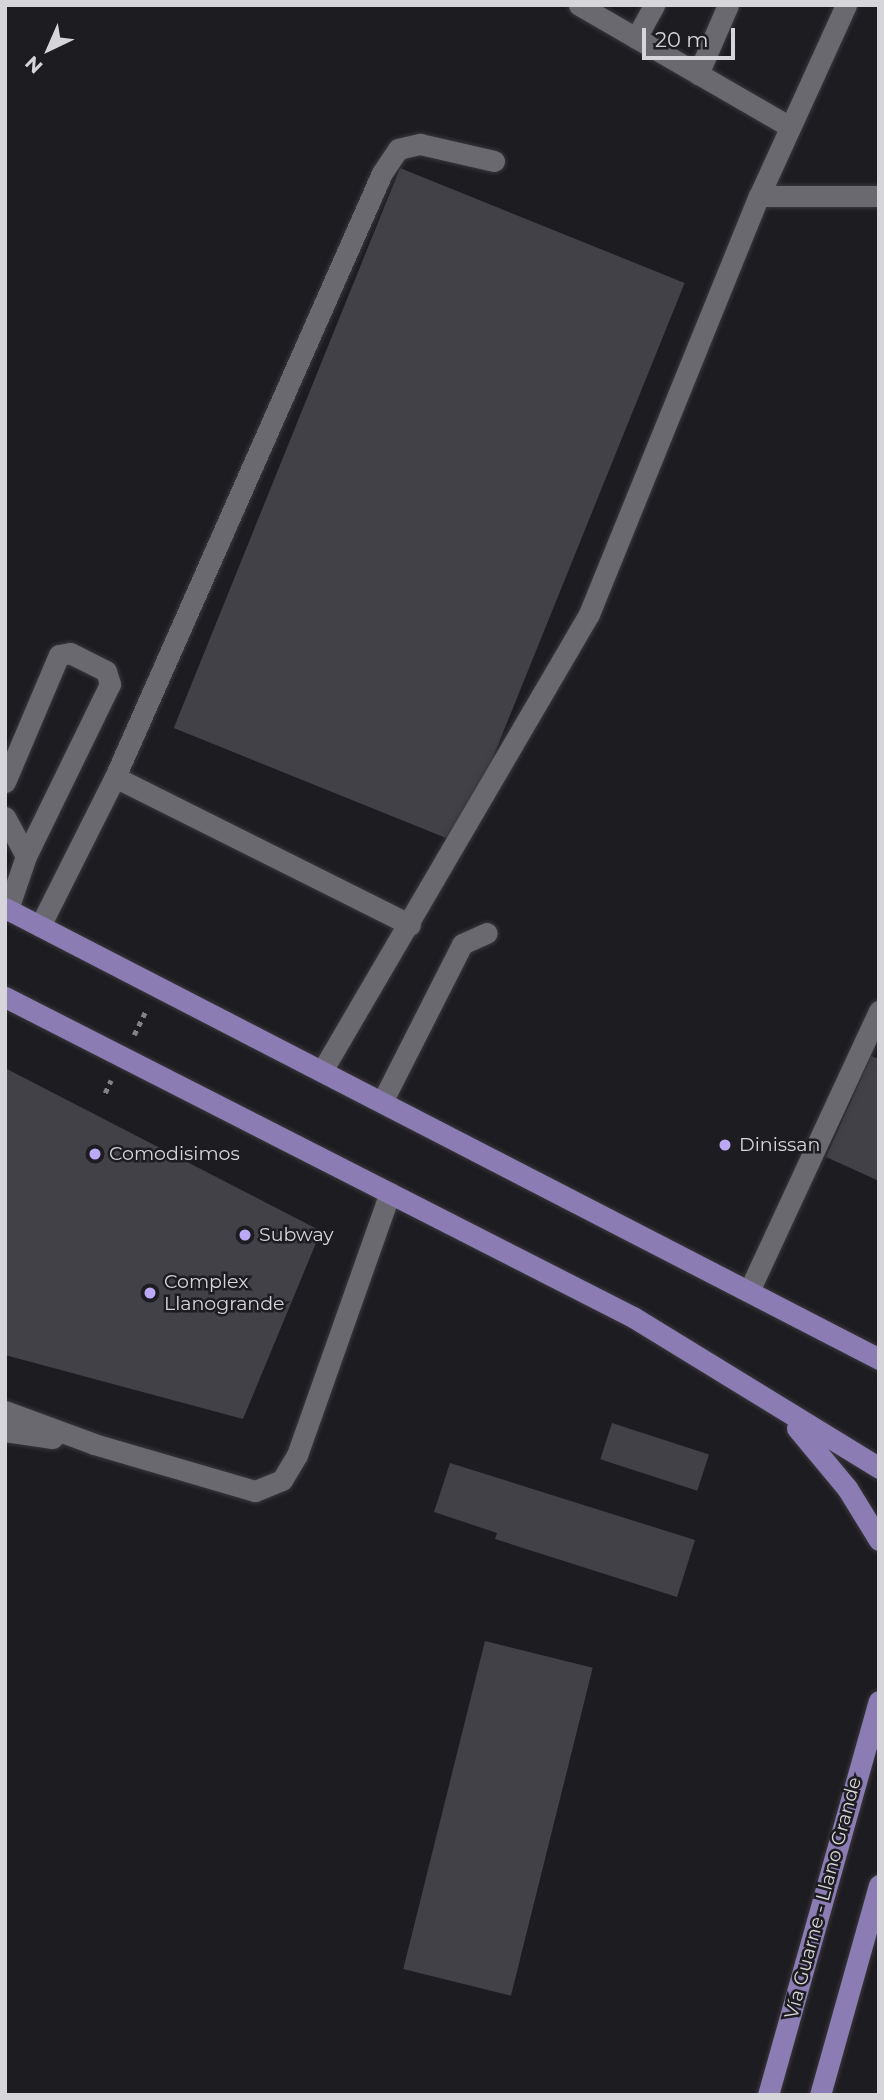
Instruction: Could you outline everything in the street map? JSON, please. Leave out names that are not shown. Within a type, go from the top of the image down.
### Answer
[{"type":"main road","points":[[7,909],[879,1359]]},
{"type":"main road","points":[[5,997],[633,1317],[778,1409],[879,1468]]},
{"type":"main road","points":[[778,1409],[847,1488],[879,1540]]},
{"type":"main road","name":"Vía Guarne - Llano Grande","points":[[768,2095],[879,1701]]},
{"type":"main road","points":[[820,2095],[879,1885]]},
{"type":"street","points":[[579,5],[789,126]]},
{"type":"street","points":[[636,38],[654,5]]},
{"type":"street","points":[[698,74],[728,5]]},
{"type":"street","points":[[322,1071],[410,925],[589,614],[759,196],[846,5]]},
{"type":"street","points":[[40,926],[115,777],[382,173],[398,149],[420,144],[494,161]]},
{"type":"street","points":[[759,196],[879,197]]},
{"type":"street","points":[[5,782],[59,655],[70,653],[106,671],[110,684],[26,856],[7,909]]},
{"type":"street","points":[[115,777],[410,925]]},
{"type":"street","points":[[5,817],[26,856]]},
{"type":"street","points":[[382,1102],[462,944],[487,933]]},
{"type":"street","points":[[749,1290],[879,1011]]},
{"type":"street","points":[[5,1411],[94,1444],[255,1491],[282,1480],[297,1455],[390,1193]]},
{"type":"street","points":[[5,1431],[94,1444]]},
{"type":"building","points":[[400,168],[685,283],[458,843],[174,728]]},
{"type":"building","points":[[871,1056],[879,1059],[879,1181],[826,1157]]},
{"type":"building","name":"Complex Llanogrande","points":[[5,1068],[321,1231],[243,1419],[5,1355]]},
{"type":"building","points":[[612,1423],[709,1455],[697,1491],[600,1459]]},
{"type":"building","points":[[450,1463],[695,1540],[677,1597],[495,1539],[497,1533],[434,1512]]},
{"type":"building","points":[[485,1641],[593,1668],[511,1996],[403,1969]]},
{"type":"place","name":"Dinissan","points":[[725,1145]]},
{"type":"place","name":"Comodisimos","points":[[95,1154]]},
{"type":"place","name":"Subway","points":[[245,1235]]},
{"type":"place","name":"Complex Llanogrande","points":[[150,1293]]}]
